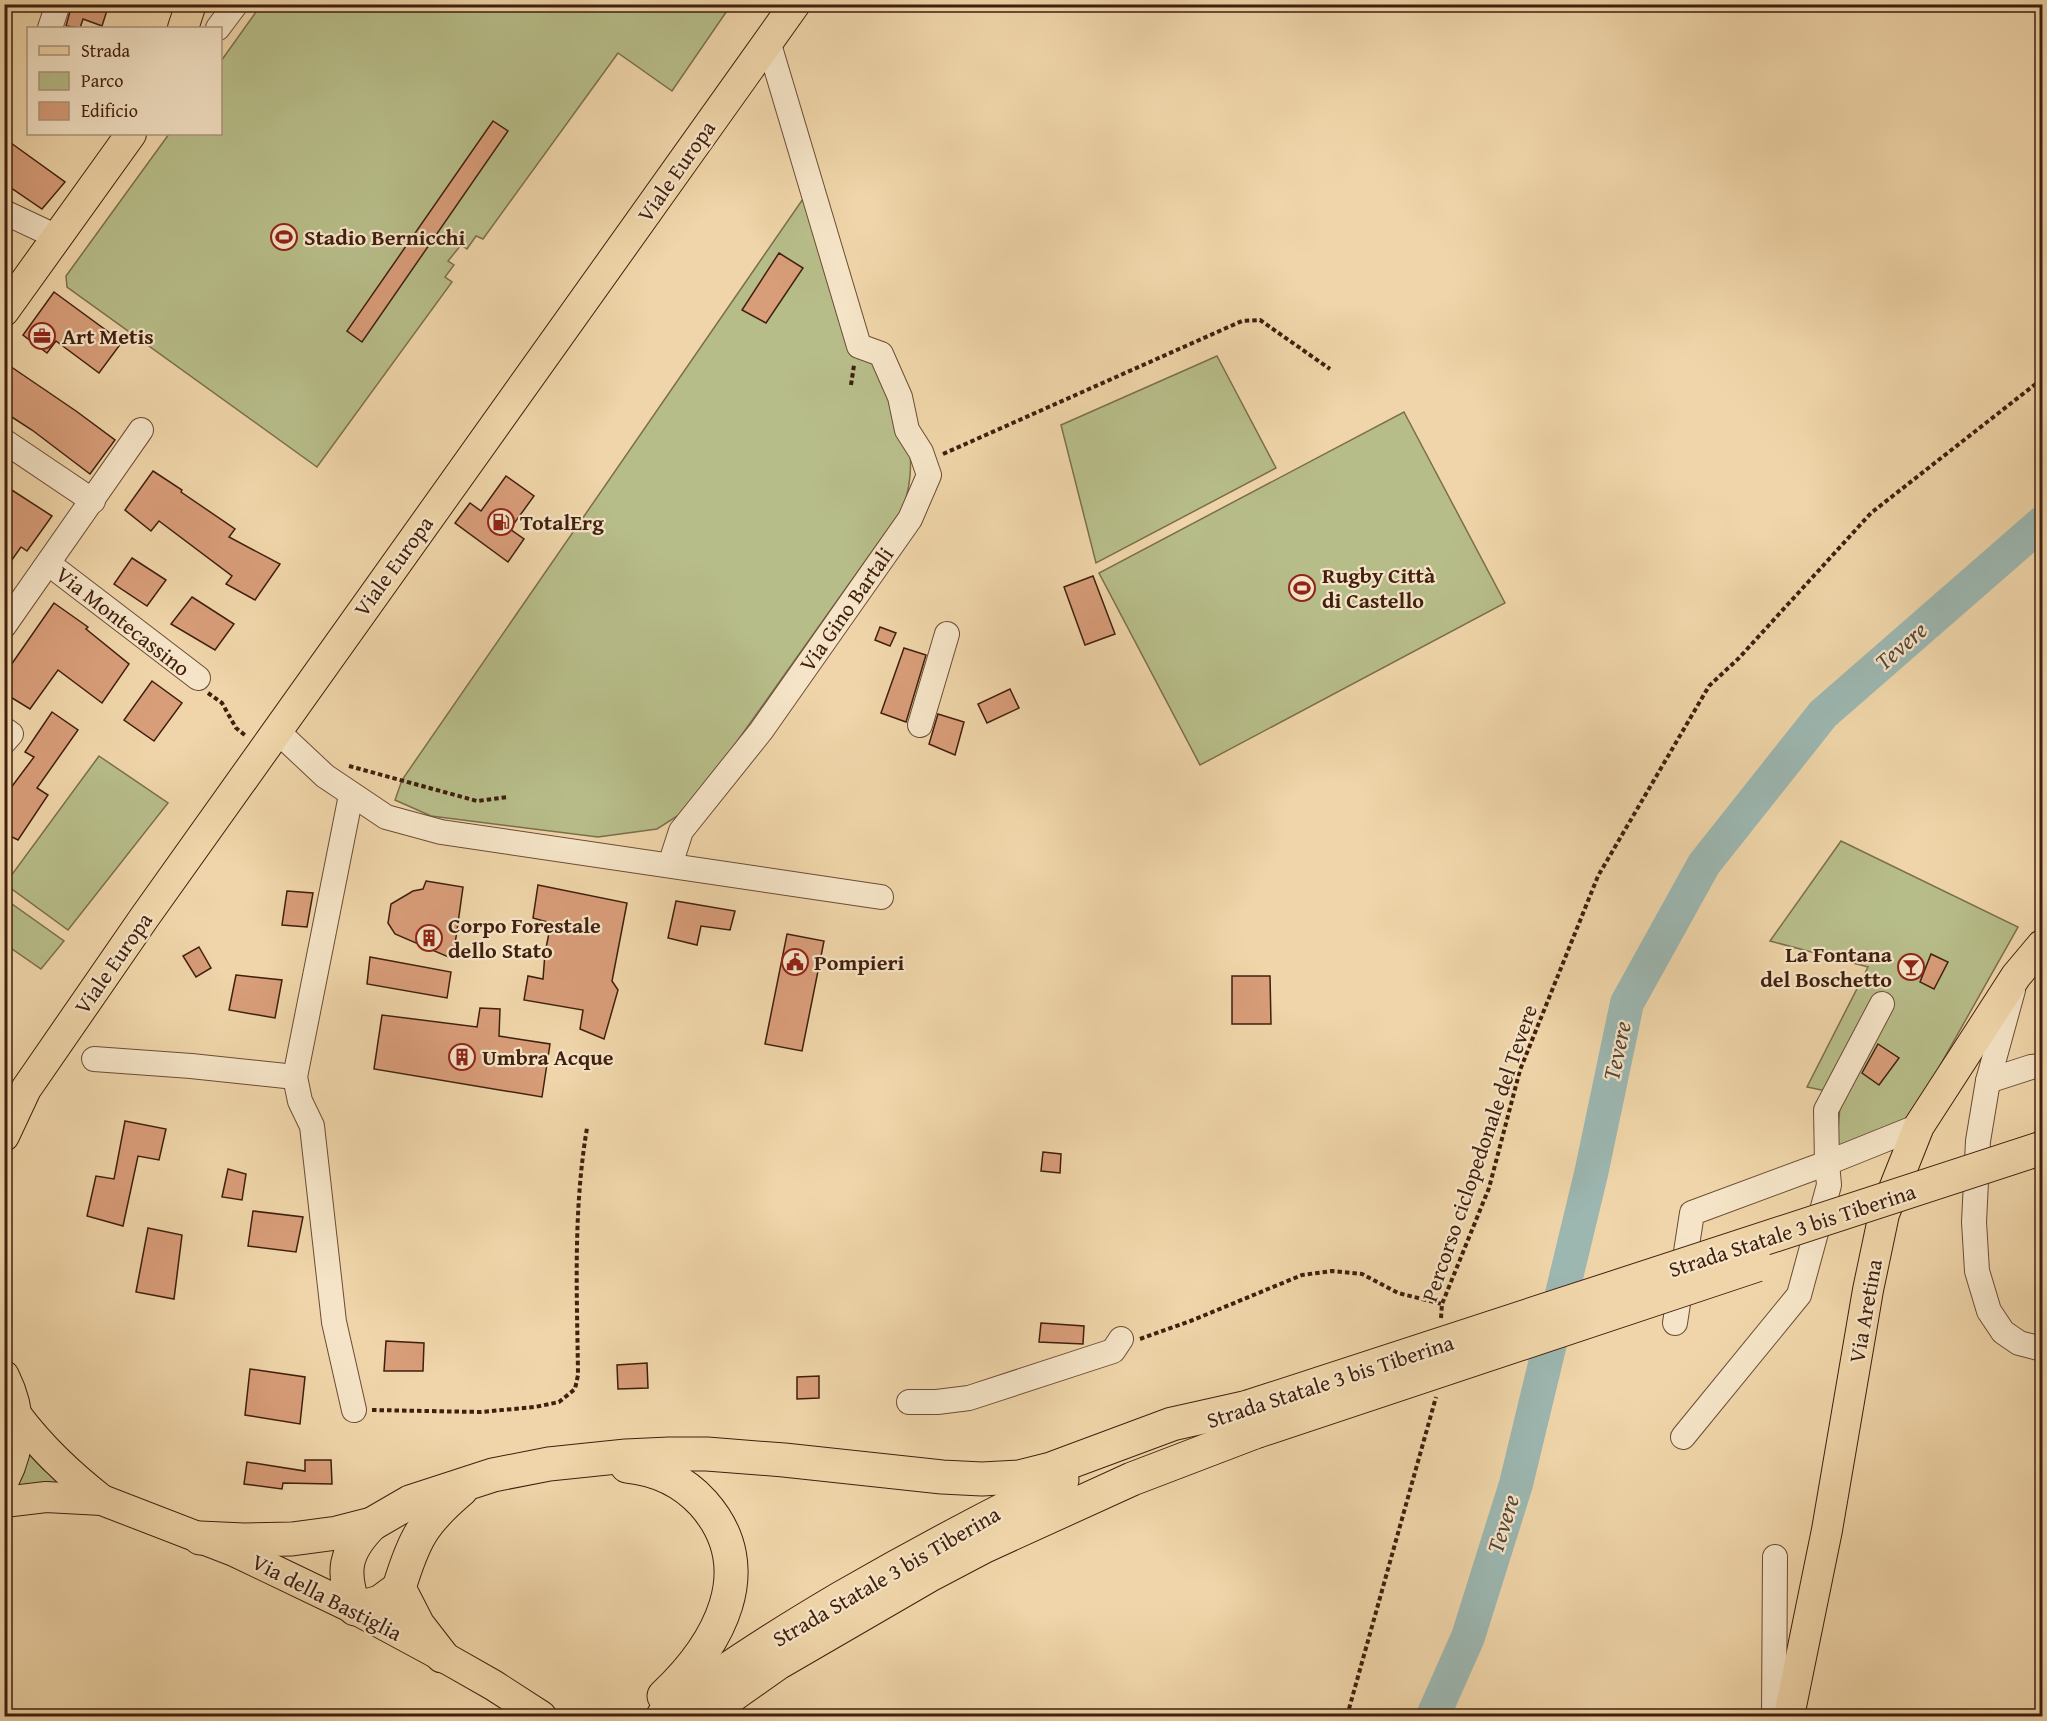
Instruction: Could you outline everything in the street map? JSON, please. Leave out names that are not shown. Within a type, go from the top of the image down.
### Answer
[{"type":"highway","name":"Strada Statale 3 bis Tiberina","points":[[1252,1420],[2043,1148]]},
{"type":"highway","name":"Strada Statale 3 bis Tiberina","points":[[703,1716],[777,1663],[953,1549],[1119,1454],[1252,1420],[2043,1170]]},
{"type":"highway","points":[[470,1482],[438,1510],[423,1527],[411,1552],[399,1588],[380,1602],[355,1609],[347,1578],[348,1557],[357,1538],[372,1524],[410,1503],[470,1482],[518,1469],[649,1455],[707,1454],[942,1477],[1007,1478],[1051,1469],[1172,1424],[1252,1420]]},
{"type":"highway","points":[[580,1461],[652,1471],[672,1478],[705,1506],[721,1529],[729,1555],[731,1584],[719,1625],[703,1652],[681,1679],[641,1716]]},
{"type":"highway","points":[[200,1538],[292,1539],[337,1533],[372,1524]]},
{"type":"highway","name":"Strada Statale 3 bis Tiberina","points":[[663,1716],[714,1678],[787,1630],[953,1549]]},
{"type":"highway","points":[[399,1588],[418,1625],[442,1656]]},
{"type":"highway","points":[[721,1716],[777,1663]]},
{"type":"main road","points":[[183,27],[191,4]]},
{"type":"main road","name":"Viale Europa","points":[[4,1136],[26,1089],[276,730],[795,4]]},
{"type":"main road","points":[[4,311],[130,135]]},
{"type":"main road","name":"Via Aretina","points":[[1789,1716],[1827,1530],[1868,1290],[1884,1214],[1919,1126],[2016,976],[2043,945]]},
{"type":"main road","points":[[4,1376],[13,1392],[18,1417],[17,1442],[11,1466],[4,1480]]},
{"type":"main road","name":"Via della Bastiglia","points":[[18,1417],[60,1467],[102,1500],[240,1554],[355,1609],[493,1685],[541,1716]]},
{"type":"main road","name":"Via della Bastiglia","points":[[4,1503],[46,1497],[102,1500]]},
{"type":"street","points":[[50,27],[58,4]]},
{"type":"street","points":[[219,27],[236,4]]},
{"type":"street","name":"Via Gino Bartali","points":[[670,866],[681,831],[761,731],[910,519],[929,476],[921,452],[907,430],[900,398],[881,354],[859,346],[768,41]]},
{"type":"street","points":[[4,212],[57,237]]},
{"type":"street","name":"Via Montecassino","points":[[4,626],[141,430]]},
{"type":"street","points":[[4,441],[93,501]]},
{"type":"street","name":"Via Montecassino","points":[[49,564],[198,678]]},
{"type":"street","points":[[920,725],[947,634]]},
{"type":"street","points":[[4,729],[11,734],[4,742]]},
{"type":"street","points":[[276,730],[344,790],[386,818],[441,832],[881,897]]},
{"type":"street","points":[[344,790],[295,1077],[300,1101],[312,1126],[334,1322],[354,1410]]},
{"type":"street","points":[[2016,976],[1989,1081],[1978,1141],[1974,1221],[1977,1271],[1989,1311],[2003,1332],[2019,1343],[2043,1349]]},
{"type":"street","points":[[1683,1437],[1800,1295],[1829,1185],[1817,1110],[1882,1004]]},
{"type":"street","points":[[94,1059],[295,1077]]},
{"type":"street","points":[[1989,1081],[2031,1067],[2043,1066]]},
{"type":"street","points":[[1675,1323],[1692,1213],[1919,1126]]},
{"type":"street","points":[[909,1402],[938,1402],[969,1398],[1113,1351],[1121,1339]]},
{"type":"street","points":[[1774,1716],[1775,1557]]},
{"type":"path","points":[[921,452],[944,454],[1242,321],[1260,321],[1329,369]]},
{"type":"path","name":"Percorso ciclopedonale del Tevere","points":[[1441,1325],[1442,1304],[1489,1188],[1520,1070],[1598,876],[1709,686],[1739,658],[1871,513],[2043,379]]},
{"type":"path","points":[[198,678],[206,691],[222,703],[236,728],[247,737]]},
{"type":"path","points":[[344,790],[350,765],[477,801],[508,797]]},
{"type":"path","points":[[354,1410],[481,1412],[559,1402],[575,1389],[578,1375],[577,1209],[580,1170],[587,1128]]},
{"type":"path","points":[[1121,1339],[1132,1341],[1193,1320],[1302,1275],[1332,1271],[1362,1274],[1398,1293],[1442,1304]]},
{"type":"path","points":[[1347,1716],[1438,1390]]},
{"type":"green space","name":"Stadio Bernicchi","points":[[261,5],[731,5],[672,91],[618,53],[483,239],[476,236],[467,249],[461,245],[448,261],[454,265],[445,277],[452,282],[317,467],[67,287],[66,276],[168,135],[222,135],[222,60]]},
{"type":"green space","points":[[807,193],[910,451],[910,480],[903,508],[706,785],[679,815],[657,829],[598,837],[431,816],[395,800],[402,780]]},
{"type":"green space","points":[[1217,356],[1276,468],[1096,563],[1061,425]]},
{"type":"green space","name":"Rugby Città di Castello","points":[[1404,412],[1505,603],[1200,765],[1099,573]]},
{"type":"green space","points":[[99,756],[168,803],[68,930],[5,884]]},
{"type":"green space","points":[[1841,841],[2018,927],[1911,1117],[1836,1154],[1841,1094],[1807,1087],[1868,967],[1770,941]]},
{"type":"green space","points":[[5,899],[64,941],[41,969],[5,944]]},
{"type":"green space","points":[[28,1453],[44,1470],[74,1490],[13,1489],[24,1472]]},
{"type":"building","points":[[72,4],[109,4],[102,26],[83,19],[80,27],[66,26]]},
{"type":"building","points":[[493,121],[508,131],[362,342],[347,331]]},
{"type":"building","points":[[4,138],[65,182],[42,209],[4,183]]},
{"type":"building","points":[[779,253],[803,268],[766,323],[742,310]]},
{"type":"building","points":[[54,292],[122,342],[99,373],[56,341],[47,353],[23,335]]},
{"type":"building","points":[[4,362],[115,440],[90,474],[4,412]]},
{"type":"building","points":[[153,471],[235,529],[229,537],[280,564],[255,600],[226,584],[232,576],[159,521],[151,531],[125,510]]},
{"type":"building","points":[[506,476],[534,496],[510,529],[524,539],[508,562],[455,523],[470,503],[481,511]]},
{"type":"building","points":[[4,485],[52,516],[27,551],[21,547],[4,571]]},
{"type":"building","points":[[132,558],[166,580],[147,606],[114,584]]},
{"type":"building","points":[[1093,576],[1115,634],[1085,645],[1064,587]]},
{"type":"building","points":[[192,597],[234,624],[215,650],[171,624]]},
{"type":"building","points":[[54,603],[88,627],[86,629],[129,664],[102,703],[58,670],[30,709],[4,693],[4,675]]},
{"type":"building","points":[[880,627],[896,633],[890,646],[875,640]]},
{"type":"building","points":[[904,648],[926,655],[906,722],[881,713]]},
{"type":"building","points":[[152,681],[182,703],[154,741],[124,720]]},
{"type":"building","points":[[1010,689],[1019,708],[987,723],[978,704]]},
{"type":"building","points":[[52,712],[78,730],[37,788],[48,795],[18,840],[4,833],[4,797],[34,757],[25,752]]},
{"type":"building","points":[[938,714],[964,722],[955,755],[929,744]]},
{"type":"building","points":[[426,881],[463,887],[453,959],[395,934],[388,923],[391,904],[413,891],[423,889]]},
{"type":"building","points":[[538,885],[627,903],[612,981],[618,990],[604,1039],[580,1029],[583,1010],[524,1000],[528,976],[543,979],[551,923],[533,918]]},
{"type":"building","points":[[287,891],[313,893],[307,927],[282,925]]},
{"type":"building","points":[[676,901],[735,911],[730,930],[701,926],[697,945],[668,938]]},
{"type":"building","points":[[787,934],[824,941],[802,1051],[765,1044]]},
{"type":"building","points":[[199,947],[211,968],[196,977],[183,956]]},
{"type":"building","points":[[1931,954],[1948,962],[1934,989],[1920,982]]},
{"type":"building","points":[[370,957],[451,972],[447,998],[367,984]]},
{"type":"building","points":[[236,975],[282,980],[275,1018],[229,1010]]},
{"type":"building","points":[[1232,976],[1270,976],[1271,1024],[1232,1024]]},
{"type":"building","name":"Umbra Acque","points":[[480,1008],[500,1009],[499,1036],[550,1044],[542,1097],[374,1069],[382,1015],[477,1027]]},
{"type":"building","points":[[1878,1044],[1899,1058],[1879,1085],[1862,1073]]},
{"type":"building","points":[[125,1121],[166,1129],[159,1160],[138,1156],[123,1226],[87,1216],[96,1176],[114,1179]]},
{"type":"building","points":[[1043,1152],[1061,1154],[1060,1173],[1041,1171]]},
{"type":"building","points":[[228,1169],[246,1174],[242,1200],[222,1197]]},
{"type":"building","points":[[253,1211],[303,1217],[296,1252],[248,1246]]},
{"type":"building","points":[[148,1228],[182,1235],[174,1299],[136,1292]]},
{"type":"building","points":[[1041,1323],[1084,1326],[1083,1344],[1039,1342]]},
{"type":"building","points":[[386,1341],[424,1343],[423,1371],[384,1371]]},
{"type":"building","points":[[647,1363],[648,1388],[618,1389],[617,1365]]},
{"type":"building","points":[[250,1369],[305,1377],[300,1424],[245,1415]]},
{"type":"building","points":[[819,1376],[819,1398],[797,1399],[797,1377]]},
{"type":"building","points":[[305,1460],[331,1460],[332,1484],[283,1483],[282,1489],[244,1484],[247,1462],[305,1471]]},
{"type":"waterway","name":"Tevere","points":[[1433,1716],[1468,1637],[1516,1484],[1591,1174],[1627,1003],[1704,864],[1823,714],[2042,523]]},
{"type":"place","name":"Stadio Bernicchi","points":[[284,237]]},
{"type":"place","name":"Art Metis","points":[[42,336]]},
{"type":"place","name":"TotalErg","points":[[501,522]]},
{"type":"place","name":"Rugby Città di Castello","points":[[1302,588]]},
{"type":"place","name":"Corpo Forestale dello Stato","points":[[429,938]]},
{"type":"place","name":"Pompieri","points":[[795,962]]},
{"type":"place","name":"La Fontana del Boschetto","points":[[1911,967]]},
{"type":"place","name":"Umbra Acque","points":[[462,1057]]}]
